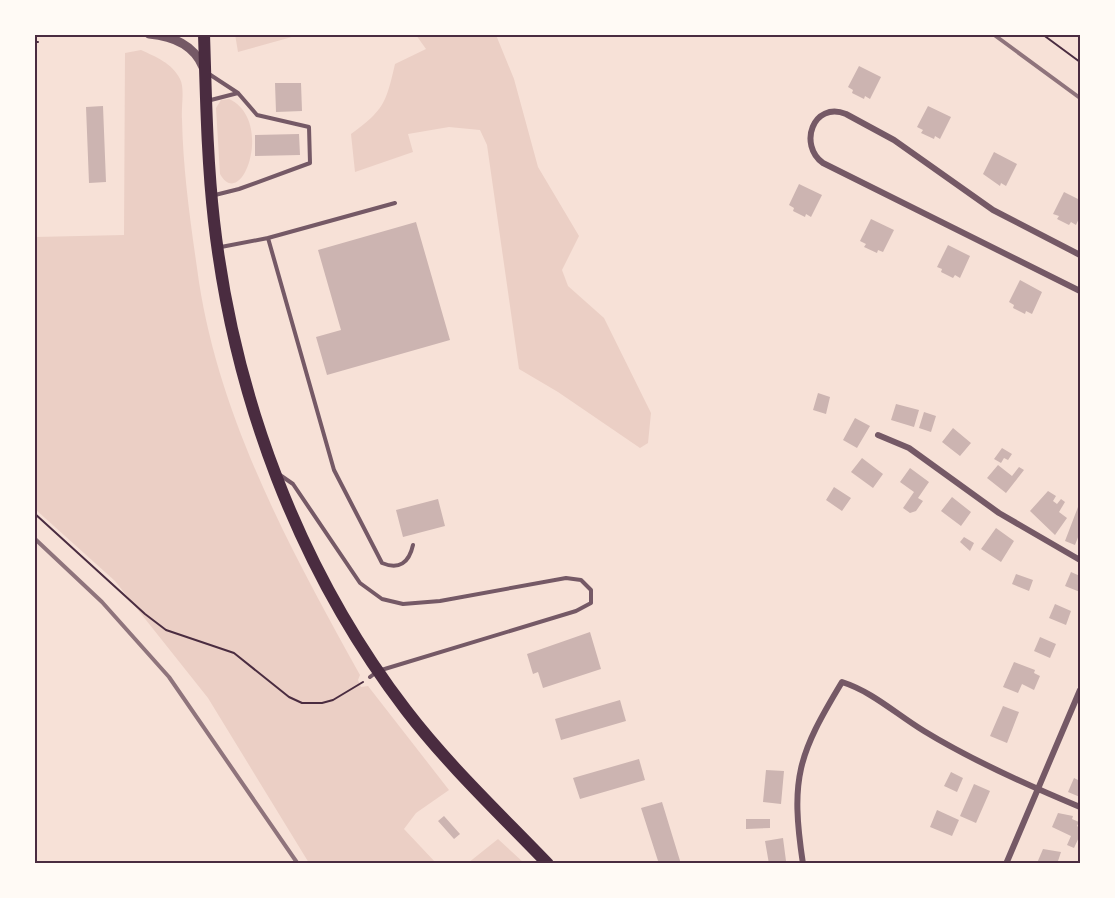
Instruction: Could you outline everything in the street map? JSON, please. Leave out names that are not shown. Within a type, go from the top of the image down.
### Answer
[{"type":"main road","points":[[204,34],[211,195],[218,247],[236,341],[274,471],[315,566],[374,674],[442,752],[548,864]]},
{"type":"street","points":[[149,34],[169,38],[192,49],[205,71]]},
{"type":"street","points":[[1080,255],[993,210],[894,140],[846,114],[839,111],[825,113],[813,124],[809,134],[812,152],[823,163],[1080,291]]},
{"type":"street","points":[[878,435],[909,448],[999,513],[1080,560]]},
{"type":"street","points":[[803,864],[797,808],[799,769],[813,730],[842,682],[860,688],[924,731],[978,761],[1080,807]]},
{"type":"street","points":[[1006,864],[1080,690]]},
{"type":"lane","points":[[205,71],[238,93],[257,115],[309,127],[310,163],[239,189],[211,195]]},
{"type":"lane","points":[[206,102],[238,93]]},
{"type":"lane","points":[[218,247],[268,238],[394,203]]},
{"type":"lane","points":[[268,238],[334,471],[382,563],[392,567],[401,565],[407,560],[413,545]]},
{"type":"lane","points":[[274,471],[293,483],[360,583],[382,599],[403,604],[440,601],[566,578],[581,580],[591,590],[591,603],[576,611],[374,674]]},
{"type":"path","points":[[1042,34],[1080,62]]},
{"type":"path","points":[[34,513],[145,614],[166,630],[234,653],[278,689],[302,703],[333,700],[374,674]]},
{"type":"shaded area","points":[[235,34],[299,34],[299,35],[238,52]]},
{"type":"shaded area","points":[[416,35],[496,35],[514,79],[538,167],[579,236],[562,270],[568,286],[604,318],[651,413],[648,443],[640,448],[558,392],[519,369],[487,145],[480,130],[449,127],[408,134],[413,152],[355,172],[351,134],[371,118],[382,105],[395,64],[426,49]]},
{"type":"shaded area","points":[[141,50],[168,65],[177,73],[181,83],[185,175],[197,268],[207,322],[238,428],[283,529],[360,675],[358,680],[361,687],[368,686],[449,790],[416,813],[404,829],[436,863],[309,863],[208,698],[115,581],[35,509],[35,237],[124,235],[125,53]]},
{"type":"shaded area","points":[[229,99],[243,110],[250,125],[252,142],[245,173],[237,182],[229,183],[220,174],[216,108],[221,100]]},
{"type":"shaded area","points":[[498,839],[524,863],[468,863]]},
{"type":"building","points":[[859,66],[881,77],[870,99],[865,96],[864,99],[852,93],[853,90],[848,87]]},
{"type":"building","points":[[275,83],[301,83],[302,111],[276,112]]},
{"type":"building","points":[[103,106],[106,182],[89,183],[86,107]]},
{"type":"building","points":[[928,106],[951,117],[940,139],[935,136],[934,139],[921,133],[923,130],[917,127]]},
{"type":"building","points":[[299,134],[300,155],[255,156],[255,135]]},
{"type":"building","points":[[994,152],[1017,164],[1006,186],[1001,183],[1000,186],[983,174]]},
{"type":"building","points":[[799,184],[822,195],[811,217],[806,214],[805,217],[793,211],[794,208],[789,205]]},
{"type":"building","points":[[1064,192],[1080,200],[1080,216],[1076,225],[1071,222],[1069,225],[1057,219],[1059,216],[1053,214]]},
{"type":"building","points":[[871,219],[894,230],[883,252],[878,250],[877,253],[864,247],[866,244],[860,241]]},
{"type":"building","points":[[416,222],[450,340],[327,375],[316,337],[341,330],[318,250]]},
{"type":"building","points":[[948,245],[970,256],[960,278],[955,275],[953,278],[941,272],[942,269],[937,267]]},
{"type":"building","points":[[1020,280],[1042,292],[1032,314],[1026,311],[1025,314],[1013,308],[1014,305],[1009,302]]},
{"type":"building","points":[[818,393],[830,397],[826,414],[813,410]]},
{"type":"building","points":[[896,404],[919,410],[914,427],[891,420]]},
{"type":"building","points":[[924,412],[936,416],[931,432],[919,428]]},
{"type":"building","points":[[855,418],[870,426],[857,448],[843,440]]},
{"type":"building","points":[[953,428],[971,443],[960,456],[942,442]]},
{"type":"building","points":[[1002,448],[1012,454],[1008,460],[1004,458],[1001,463],[994,459]]},
{"type":"building","points":[[862,458],[883,474],[873,488],[851,472]]},
{"type":"building","points":[[998,465],[1012,476],[1019,467],[1024,470],[1006,493],[987,478]]},
{"type":"building","points":[[910,468],[929,482],[918,498],[923,501],[916,511],[910,513],[903,508],[914,492],[900,482]]},
{"type":"building","points":[[834,487],[851,498],[842,511],[826,500]]},
{"type":"building","points":[[1048,491],[1056,496],[1053,501],[1057,504],[1061,499],[1065,502],[1059,512],[1067,518],[1055,535],[1030,511]]},
{"type":"building","points":[[952,497],[971,512],[961,526],[941,511]]},
{"type":"building","points":[[438,499],[445,526],[403,537],[396,510]]},
{"type":"building","points":[[1078,507],[1080,532],[1075,545],[1065,541]]},
{"type":"building","points":[[996,528],[1014,541],[1001,562],[981,549]]},
{"type":"building","points":[[964,537],[974,543],[970,551],[960,542]]},
{"type":"building","points":[[1071,572],[1080,576],[1080,592],[1065,586]]},
{"type":"building","points":[[1016,574],[1033,580],[1029,591],[1012,584]]},
{"type":"building","points":[[1055,604],[1071,611],[1066,625],[1049,618]]},
{"type":"building","points":[[590,632],[601,669],[543,688],[538,672],[533,674],[527,654]]},
{"type":"building","points":[[1040,637],[1056,644],[1050,658],[1034,651]]},
{"type":"building","points":[[1014,662],[1035,670],[1034,673],[1040,676],[1034,690],[1022,684],[1018,693],[1003,687]]},
{"type":"building","points":[[620,700],[626,721],[561,740],[555,719]]},
{"type":"building","points":[[1003,706],[1019,712],[1007,743],[990,736]]},
{"type":"building","points":[[639,759],[645,780],[580,799],[573,778]]},
{"type":"building","points":[[766,770],[784,771],[781,804],[763,802]]},
{"type":"building","points":[[951,772],[963,778],[957,792],[944,786]]},
{"type":"building","points":[[1074,778],[1080,781],[1080,797],[1068,792]]},
{"type":"building","points":[[974,784],[990,791],[976,823],[960,816]]},
{"type":"building","points":[[662,802],[681,864],[659,864],[641,808]]},
{"type":"building","points":[[937,810],[959,820],[952,836],[930,827]]},
{"type":"building","points":[[1058,813],[1073,816],[1072,819],[1079,822],[1077,826],[1080,828],[1080,835],[1074,848],[1067,845],[1071,836],[1052,827]]},
{"type":"building","points":[[444,816],[460,834],[454,839],[438,821]]},
{"type":"building","points":[[746,819],[770,819],[770,828],[746,829]]},
{"type":"building","points":[[783,838],[786,861],[769,864],[765,841]]},
{"type":"building","points":[[1043,849],[1061,852],[1058,861],[1065,864],[1037,863]]},
{"type":"railway","points":[[993,34],[1080,98]]},
{"type":"railway","points":[[34,538],[102,602],[169,677],[298,864]]}]
